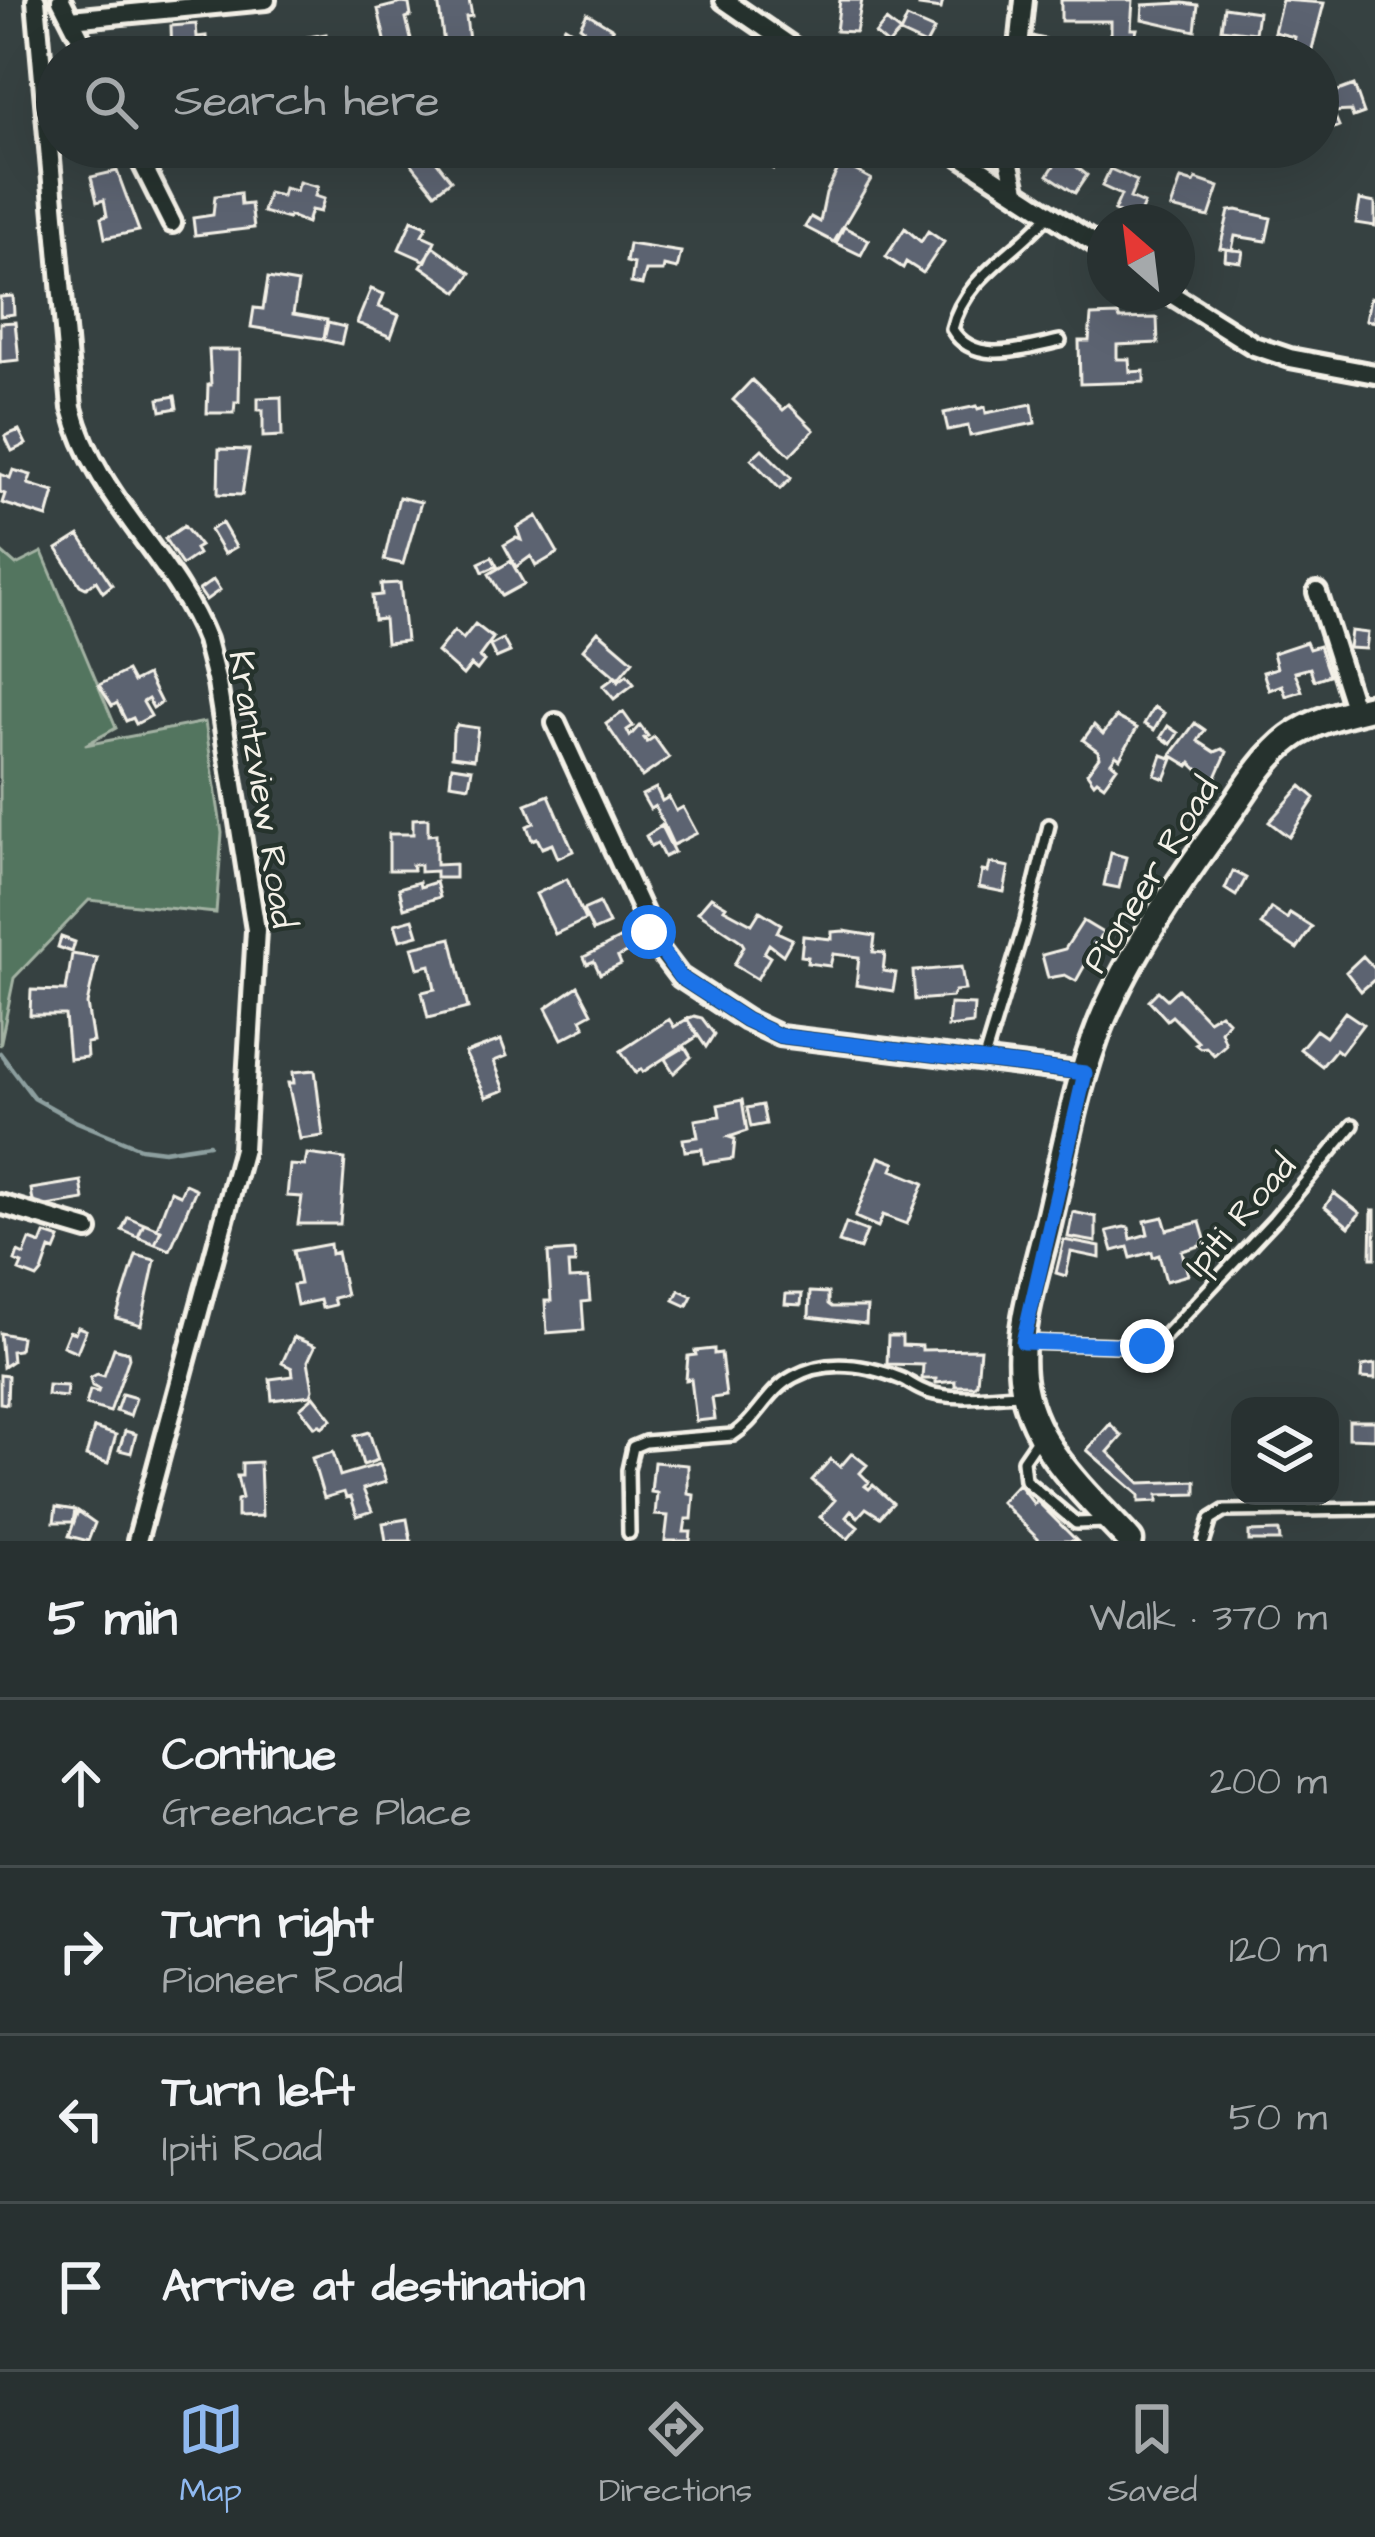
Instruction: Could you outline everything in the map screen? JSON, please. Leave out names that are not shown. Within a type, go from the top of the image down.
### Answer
[{"type":"main road","name":"Pioneer Road","points":[[1130,1541],[1055,1458],[1026,1394],[1023,1342],[1085,1073],[1113,995],[1252,779],[1288,739],[1324,720],[1365,709]]},
{"type":"street","name":"Krantzview Road","points":[[36,0],[39,36]]},
{"type":"street","points":[[61,0],[80,36]]},
{"type":"street","points":[[71,19],[266,0]]},
{"type":"street","points":[[724,0],[776,36]]},
{"type":"street","points":[[1020,36],[1024,0]]},
{"type":"street","name":"Krantzview Road","points":[[51,168],[72,409],[82,441],[197,617],[206,640],[257,951],[239,1168],[137,1541]]},
{"type":"street","points":[[144,168],[172,223]]},
{"type":"street","points":[[981,168],[1087,237]]},
{"type":"street","points":[[989,173],[992,168]]},
{"type":"street","points":[[1010,168],[1016,190]]},
{"type":"street","points":[[1195,309],[1254,346],[1289,358],[1375,374]]},
{"type":"street","points":[[1317,592],[1365,709]]},
{"type":"street","points":[[556,723],[649,932],[680,977],[780,1036],[1085,1073]]},
{"type":"street","points":[[0,1204],[88,1230]]},
{"type":"lane","points":[[1051,212],[1030,239],[991,265],[955,317],[952,329],[967,345],[1001,353],[1060,341]]},
{"type":"lane","points":[[982,1062],[1048,825]]},
{"type":"lane","name":"Ipiti Road","points":[[1023,1342],[1147,1346],[1162,1339],[1274,1220],[1353,1125]]},
{"type":"lane","points":[[629,1532],[629,1454],[633,1447],[733,1436],[783,1383],[810,1370],[825,1365],[855,1367],[897,1377],[929,1393],[1026,1394]]},
{"type":"lane","points":[[1041,1434],[1023,1460],[1025,1480],[1076,1522],[1112,1521]]},
{"type":"lane","points":[[1204,1541],[1211,1519],[1225,1511],[1375,1509]]},
{"type":"green space","points":[[0,551],[16,565],[42,552],[116,728],[85,745],[205,722],[222,833],[216,913],[89,900],[14,978],[0,1046]]},
{"type":"building","points":[[438,0],[469,0],[468,36],[443,36]]},
{"type":"building","points":[[840,0],[862,0],[856,32],[836,31]]},
{"type":"building","points":[[920,0],[943,0],[941,9],[919,6]]},
{"type":"building","points":[[1061,0],[1133,0],[1131,29],[1137,29],[1135,36],[1111,36],[1111,21],[1061,21]]},
{"type":"building","points":[[1282,0],[1324,3],[1315,36],[1274,32]]},
{"type":"building","points":[[409,4],[410,36],[384,36],[378,9]]},
{"type":"building","points":[[1143,5],[1198,5],[1195,31],[1142,19]]},
{"type":"building","points":[[1224,7],[1258,12],[1255,33],[1221,29]]},
{"type":"building","points":[[587,13],[613,29],[609,36],[558,36],[565,26],[580,35],[584,29],[580,26]]},
{"type":"building","points":[[907,18],[934,30],[931,36],[900,33]]},
{"type":"building","points":[[886,21],[900,32],[896,36],[875,34]]},
{"type":"building","points":[[196,24],[197,36],[171,36],[171,26]]},
{"type":"building","points":[[1354,85],[1364,113],[1353,117],[1351,111],[1339,112],[1339,91]]},
{"type":"building","points":[[415,168],[442,168],[451,180],[435,193]]},
{"type":"building","points":[[838,168],[850,168],[871,179],[834,242],[805,227],[811,217],[820,222],[826,193]]},
{"type":"building","points":[[1053,168],[1078,168],[1087,175],[1075,193],[1048,175]]},
{"type":"building","points":[[1110,169],[1137,181],[1130,198],[1144,204],[1117,204],[1121,195],[1102,186]]},
{"type":"building","points":[[117,171],[139,231],[105,238],[104,200],[97,202],[91,177]]},
{"type":"building","points":[[1181,179],[1219,187],[1209,217],[1195,214],[1195,204],[1172,204]]},
{"type":"building","points":[[299,182],[318,187],[315,196],[324,199],[320,212],[311,210],[307,223],[263,212],[268,193],[282,196],[284,188],[296,191]]},
{"type":"building","points":[[240,193],[241,205],[251,204],[254,228],[195,235],[193,218],[213,215],[215,196]]},
{"type":"building","points":[[1360,200],[1375,203],[1375,226],[1356,223]]},
{"type":"building","points":[[1229,211],[1271,218],[1266,241],[1235,236],[1232,250],[1220,248]]},
{"type":"building","points":[[412,220],[427,226],[422,235],[435,241],[426,261],[399,249]]},
{"type":"building","points":[[844,227],[869,240],[861,255],[836,243]]},
{"type":"building","points":[[905,228],[921,242],[928,231],[944,242],[923,273],[886,257]]},
{"type":"building","points":[[629,244],[681,252],[677,269],[664,266],[663,271],[646,271],[642,285],[631,283],[634,264],[626,262]]},
{"type":"building","points":[[434,247],[471,273],[458,292],[421,266]]},
{"type":"building","points":[[1226,249],[1243,251],[1241,262],[1225,260]]},
{"type":"building","points":[[268,278],[298,283],[293,314],[327,320],[324,339],[251,327],[254,308],[263,309]]},
{"type":"building","points":[[371,289],[384,294],[379,307],[399,315],[391,337],[357,323]]},
{"type":"building","points":[[13,296],[14,314],[0,316],[0,297]]},
{"type":"building","points":[[1370,298],[1375,299],[1375,322],[1366,320]]},
{"type":"building","points":[[1118,315],[1120,319],[1157,318],[1158,343],[1117,345],[1117,359],[1129,359],[1130,372],[1144,371],[1144,382],[1080,384],[1079,341],[1089,341],[1091,316]]},
{"type":"building","points":[[15,322],[19,360],[0,362],[0,323]]},
{"type":"building","points":[[328,323],[345,327],[341,344],[324,340]]},
{"type":"building","points":[[209,350],[240,350],[239,402],[235,402],[234,413],[207,413]]},
{"type":"building","points":[[752,380],[783,410],[789,405],[814,430],[790,455],[733,400]]},
{"type":"building","points":[[175,396],[177,408],[161,411],[159,399]]},
{"type":"building","points":[[281,397],[282,436],[263,437],[258,398]]},
{"type":"building","points":[[1032,404],[1035,423],[970,436],[968,426],[948,430],[944,413],[977,406],[985,407],[986,413]]},
{"type":"building","points":[[19,430],[26,444],[12,451],[5,436]]},
{"type":"building","points":[[219,449],[249,450],[242,495],[218,494]]},
{"type":"building","points":[[762,449],[791,478],[780,489],[751,459]]},
{"type":"building","points":[[13,470],[31,475],[28,484],[54,492],[47,517],[2,503],[5,494],[0,492],[0,474],[10,478]]},
{"type":"building","points":[[399,497],[421,502],[403,564],[384,560]]},
{"type":"building","points":[[537,516],[558,553],[536,566],[531,556],[516,567],[504,545],[521,540],[517,528]]},
{"type":"building","points":[[222,523],[236,547],[224,554],[210,530]]},
{"type":"building","points":[[184,526],[200,546],[195,549],[198,554],[182,565],[165,539]]},
{"type":"building","points":[[79,535],[112,585],[103,592],[96,581],[86,588],[80,585],[57,549]]},
{"type":"building","points":[[492,557],[497,566],[483,572],[479,563]]},
{"type":"building","points":[[511,561],[524,584],[502,596],[489,574]]},
{"type":"building","points":[[213,580],[220,590],[206,600],[199,590]]},
{"type":"building","points":[[400,583],[406,641],[386,643],[384,619],[374,620],[372,596],[382,595],[381,584]]},
{"type":"building","points":[[475,624],[493,638],[479,657],[484,661],[477,670],[471,665],[463,675],[437,652],[454,631],[463,639]]},
{"type":"building","points":[[598,631],[633,661],[618,679],[583,649]]},
{"type":"building","points":[[1351,631],[1368,633],[1366,649],[1349,648]]},
{"type":"building","points":[[503,639],[510,652],[496,658],[490,646]]},
{"type":"building","points":[[1306,642],[1309,649],[1319,646],[1329,675],[1314,680],[1310,668],[1295,672],[1302,691],[1286,696],[1282,685],[1269,690],[1263,672],[1277,668],[1273,653]]},
{"type":"building","points":[[127,671],[133,682],[147,675],[161,703],[153,708],[148,699],[143,702],[151,716],[136,724],[133,718],[126,721],[117,703],[112,706],[99,685]]},
{"type":"building","points":[[627,675],[634,684],[614,699],[603,686]]},
{"type":"building","points":[[1154,707],[1164,713],[1154,730],[1144,724]]},
{"type":"building","points":[[623,712],[633,726],[627,730],[630,736],[640,725],[647,742],[654,737],[669,758],[642,777],[606,724]]},
{"type":"building","points":[[1116,717],[1137,728],[1120,758],[1116,755],[1111,762],[1117,767],[1104,785],[1094,783],[1087,773],[1098,751],[1083,740],[1094,725],[1103,734]]},
{"type":"building","points":[[1195,723],[1205,730],[1198,741],[1215,752],[1227,752],[1213,784],[1191,763],[1171,755]]},
{"type":"building","points":[[457,725],[478,728],[474,759],[452,756]]},
{"type":"building","points":[[1168,726],[1178,733],[1171,744],[1161,737]]},
{"type":"building","points":[[1162,755],[1173,759],[1165,779],[1155,775]]},
{"type":"building","points":[[452,766],[472,769],[469,786],[450,783]]},
{"type":"building","points":[[1301,786],[1315,798],[1289,837],[1269,822]]},
{"type":"building","points":[[656,788],[662,801],[669,797],[676,811],[683,807],[697,833],[673,845],[655,806],[650,809],[642,795]]},
{"type":"building","points":[[549,795],[573,851],[558,858],[552,844],[542,848],[537,838],[532,840],[527,826],[534,823],[526,804]]},
{"type":"building","points":[[428,818],[428,835],[436,834],[436,865],[455,864],[455,878],[436,878],[436,871],[420,872],[420,865],[412,865],[413,870],[389,870],[389,834],[413,834],[413,819]]},
{"type":"building","points":[[661,826],[674,852],[664,857],[657,843],[651,846],[646,836]]},
{"type":"building","points":[[1111,853],[1126,857],[1119,888],[1104,885]]},
{"type":"building","points":[[990,863],[1009,867],[1004,892],[979,887],[982,871],[988,872]]},
{"type":"building","points":[[1233,871],[1246,878],[1236,896],[1225,889]]},
{"type":"building","points":[[567,879],[585,920],[555,934],[536,894]]},
{"type":"building","points":[[419,882],[420,887],[436,882],[440,897],[404,908],[399,888]]},
{"type":"building","points":[[711,897],[752,924],[760,911],[781,924],[777,932],[792,939],[783,955],[769,944],[764,953],[770,957],[757,979],[734,965],[744,946],[741,941],[698,912]]},
{"type":"building","points":[[599,903],[609,924],[593,931],[583,910]]},
{"type":"building","points":[[1271,908],[1312,927],[1297,949],[1261,925]]},
{"type":"building","points":[[413,919],[418,935],[400,940],[395,924]]},
{"type":"building","points":[[1083,921],[1103,933],[1076,981],[1065,975],[1048,978],[1042,955],[1065,949]]},
{"type":"building","points":[[832,932],[875,936],[873,952],[885,953],[883,971],[896,973],[893,991],[856,985],[859,957],[833,954],[830,966],[807,963],[808,957],[801,956],[803,936],[832,939]]},
{"type":"building","points":[[61,937],[75,942],[72,952],[58,947]]},
{"type":"building","points":[[623,937],[630,951],[618,957],[621,964],[600,974],[594,961],[587,964],[584,957]]},
{"type":"building","points":[[451,938],[468,1008],[428,1018],[422,992],[435,989],[430,965],[418,968],[412,947]]},
{"type":"building","points":[[72,954],[97,958],[87,1004],[93,1042],[86,1043],[87,1057],[69,1059],[65,1015],[30,1015],[31,990],[66,991]]},
{"type":"building","points":[[1363,956],[1375,969],[1375,979],[1361,991],[1346,972]]},
{"type":"building","points":[[961,967],[965,990],[955,991],[952,997],[915,1000],[913,971]]},
{"type":"building","points":[[578,986],[592,1013],[581,1019],[585,1027],[562,1039],[546,1008]]},
{"type":"building","points":[[1178,989],[1208,1020],[1220,1013],[1228,1021],[1221,1031],[1226,1044],[1214,1055],[1195,1044],[1198,1042],[1172,1016],[1167,1020],[1149,1000],[1158,991],[1167,999]]},
{"type":"building","points":[[950,1004],[974,1005],[973,1024],[948,1027]]},
{"type":"building","points":[[1345,1012],[1363,1024],[1341,1053],[1336,1049],[1322,1066],[1300,1049],[1316,1030],[1326,1037]]},
{"type":"building","points":[[702,1018],[714,1034],[706,1047],[687,1019]]},
{"type":"building","points":[[669,1019],[674,1027],[687,1019],[698,1036],[636,1073],[621,1051]]},
{"type":"building","points":[[501,1040],[507,1056],[494,1061],[505,1090],[486,1097],[465,1053]]},
{"type":"building","points":[[685,1047],[691,1057],[674,1073],[665,1059]]},
{"type":"building","points":[[315,1070],[323,1136],[300,1139],[288,1083],[294,1083],[293,1072]]},
{"type":"building","points":[[742,1100],[747,1131],[729,1137],[735,1139],[733,1159],[704,1163],[702,1149],[685,1151],[683,1139],[698,1137],[695,1120],[720,1116],[718,1105]]},
{"type":"building","points":[[762,1105],[766,1124],[751,1127],[747,1108]]},
{"type":"building","points":[[307,1154],[345,1159],[340,1224],[298,1224],[302,1197],[287,1196],[290,1165],[305,1166]]},
{"type":"building","points":[[879,1157],[895,1163],[892,1170],[924,1183],[907,1224],[883,1215],[878,1227],[855,1217]]},
{"type":"building","points":[[81,1181],[84,1200],[34,1208],[31,1189]]},
{"type":"building","points":[[185,1184],[196,1189],[170,1250],[155,1244],[161,1230],[157,1228],[171,1191],[180,1195]]},
{"type":"building","points":[[1334,1193],[1360,1213],[1349,1227],[1325,1207]]},
{"type":"building","points":[[1375,1210],[1375,1258],[1371,1258]]},
{"type":"building","points":[[1073,1212],[1096,1217],[1096,1242],[1068,1237]]},
{"type":"building","points":[[128,1217],[144,1224],[138,1237],[122,1230]]},
{"type":"building","points":[[1163,1217],[1167,1230],[1200,1222],[1205,1239],[1200,1246],[1182,1251],[1188,1275],[1166,1281],[1159,1255],[1153,1257],[1152,1252],[1131,1258],[1128,1247],[1113,1251],[1107,1231],[1129,1228],[1131,1239],[1148,1234],[1145,1221]]},
{"type":"building","points":[[144,1223],[161,1230],[155,1244],[138,1237]]},
{"type":"building","points":[[846,1223],[867,1231],[860,1249],[839,1242]]},
{"type":"building","points":[[45,1234],[60,1239],[55,1251],[50,1249],[42,1272],[37,1278],[19,1271],[18,1252],[24,1255],[30,1240],[41,1244]]},
{"type":"building","points":[[1064,1240],[1100,1247],[1100,1258],[1071,1252],[1066,1276],[1056,1273]]},
{"type":"building","points":[[330,1244],[331,1254],[337,1252],[346,1295],[322,1308],[320,1300],[297,1305],[293,1285],[300,1284],[293,1251]]},
{"type":"building","points":[[574,1251],[575,1264],[568,1264],[569,1279],[588,1278],[590,1301],[582,1302],[584,1330],[547,1333],[548,1253]]},
{"type":"building","points":[[136,1255],[155,1260],[141,1325],[116,1318]]},
{"type":"building","points":[[679,1290],[692,1296],[687,1306],[674,1300]]},
{"type":"building","points":[[810,1292],[828,1293],[832,1307],[867,1307],[866,1324],[809,1317]]},
{"type":"building","points":[[786,1294],[802,1294],[801,1305],[785,1304]]},
{"type":"building","points":[[78,1327],[86,1330],[77,1352],[63,1346],[69,1331],[75,1333]]},
{"type":"building","points":[[0,1333],[21,1337],[19,1350],[11,1351],[12,1361],[3,1367]]},
{"type":"building","points":[[888,1336],[902,1336],[902,1345],[922,1346],[922,1350],[980,1349],[977,1383],[936,1383],[936,1379],[922,1379],[923,1365],[887,1364]]},
{"type":"building","points":[[294,1337],[315,1346],[308,1361],[311,1395],[272,1400],[270,1379],[293,1376],[292,1368],[282,1363]]},
{"type":"building","points":[[114,1348],[128,1352],[129,1358],[110,1412],[86,1405],[90,1390],[99,1389],[90,1378],[104,1376]]},
{"type":"building","points":[[714,1349],[714,1354],[721,1353],[726,1396],[712,1398],[715,1419],[696,1421],[691,1379],[686,1380],[688,1356]]},
{"type":"building","points":[[1375,1364],[1375,1379],[1361,1378],[1362,1366]]},
{"type":"building","points":[[0,1375],[8,1376],[7,1404],[0,1403]]},
{"type":"building","points":[[48,1385],[67,1386],[66,1397],[47,1395]]},
{"type":"building","points":[[122,1394],[136,1398],[130,1416],[116,1411]]},
{"type":"building","points":[[314,1396],[332,1419],[322,1427],[315,1427],[300,1408]]},
{"type":"building","points":[[1349,1421],[1375,1421],[1375,1439],[1349,1438]]},
{"type":"building","points":[[1110,1424],[1122,1436],[1108,1452],[1140,1483],[1196,1481],[1196,1494],[1158,1495],[1158,1501],[1139,1502],[1139,1495],[1087,1450]]},
{"type":"building","points":[[94,1428],[116,1435],[108,1463],[86,1456]]},
{"type":"building","points":[[125,1431],[136,1434],[131,1453],[119,1450]]},
{"type":"building","points":[[369,1432],[378,1460],[363,1465],[355,1436]]},
{"type":"building","points":[[333,1452],[340,1476],[380,1464],[386,1482],[363,1489],[372,1511],[357,1516],[351,1497],[346,1498],[344,1492],[324,1498],[312,1458]]},
{"type":"building","points":[[852,1453],[867,1465],[860,1473],[869,1482],[865,1486],[873,1485],[893,1503],[880,1517],[866,1508],[858,1517],[851,1511],[846,1517],[858,1527],[848,1539],[820,1517],[835,1500],[812,1480],[831,1459],[840,1467]]},
{"type":"building","points":[[260,1462],[262,1516],[237,1517],[237,1500],[242,1498],[237,1476],[242,1476],[242,1463]]},
{"type":"building","points":[[654,1462],[688,1465],[688,1494],[694,1495],[692,1519],[686,1519],[684,1532],[691,1532],[690,1541],[665,1541],[668,1516],[655,1515],[657,1493],[651,1492]]},
{"type":"building","points":[[1018,1484],[1077,1541],[1040,1541],[1001,1502]]},
{"type":"building","points":[[56,1507],[75,1510],[73,1522],[54,1522]]},
{"type":"building","points":[[78,1511],[95,1523],[88,1541],[69,1536]]},
{"type":"building","points":[[407,1519],[411,1541],[386,1541],[383,1523]]},
{"type":"building","points":[[1279,1531],[1280,1541],[1249,1541],[1249,1532]]},
{"type":"waterway","points":[[0,1053],[34,1098],[75,1121],[140,1148],[164,1151],[209,1144]]},
{"type":"route","points":[[649,932],[680,977],[780,1036],[1085,1073],[1023,1342],[1147,1346]]}]
